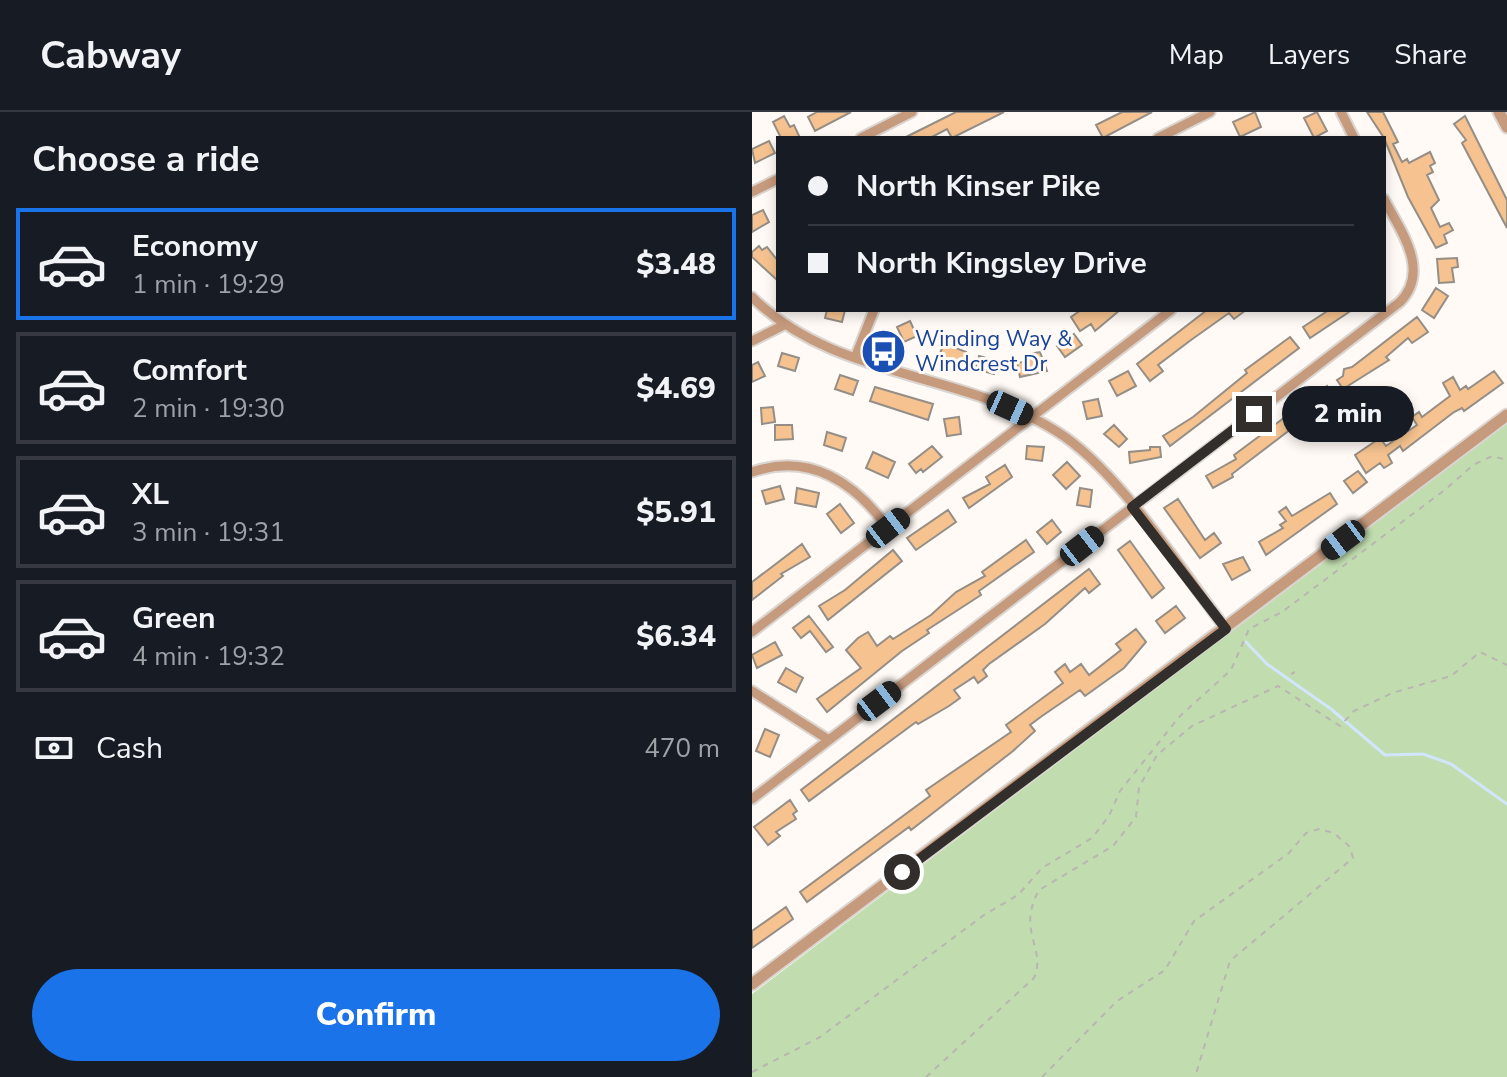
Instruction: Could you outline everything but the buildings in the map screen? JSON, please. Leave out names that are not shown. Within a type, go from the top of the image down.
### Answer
[{"type":"street","points":[[865,136],[912,112]]},
{"type":"street","points":[[1162,136],[1210,112]]},
{"type":"street","points":[[1341,112],[1353,136]]},
{"type":"street","points":[[1499,112],[1507,127]]},
{"type":"street","points":[[752,192],[776,180]]},
{"type":"street","points":[[752,799],[1400,302],[1413,282],[1414,262],[1386,203]]},
{"type":"street","points":[[752,297],[784,325],[815,343],[1031,417],[1087,455],[1132,507],[1226,629]]},
{"type":"street","points":[[855,358],[873,312]]},
{"type":"street","points":[[752,632],[1168,312]]},
{"type":"street","points":[[752,341],[784,325]]},
{"type":"street","points":[[752,984],[1507,415]]},
{"type":"street","points":[[752,472],[793,466],[831,475],[860,494],[888,528]]},
{"type":"street","points":[[752,691],[829,740]]},
{"type":"path","points":[[752,1072],[820,1037],[984,915],[1018,895],[1042,868],[1092,838],[1109,816],[1120,791],[1186,710],[1231,670],[1244,637],[1255,625],[1282,612],[1381,539],[1391,527],[1446,489],[1473,465],[1492,456],[1507,460]]},
{"type":"path","points":[[1275,686],[1287,690],[1337,724],[1345,723],[1350,716],[1392,693],[1445,679],[1480,652],[1507,665]]},
{"type":"path","points":[[926,1077],[1034,978],[1037,955],[1028,929],[1035,898],[1048,882],[1098,858],[1113,846],[1136,817],[1139,787],[1154,758],[1192,726],[1282,681]]},
{"type":"path","points":[[1150,755],[1154,758]]},
{"type":"path","points":[[1042,1077],[1117,1001],[1165,970],[1177,945],[1198,918],[1289,853],[1306,833],[1319,829],[1334,833],[1354,852],[1353,858],[1230,961],[1195,1077]]},
{"type":"green space","points":[[1507,423],[1507,1077],[752,1077],[752,994]]},
{"type":"waterway","points":[[1246,642],[1267,664],[1331,709],[1385,755],[1423,754],[1451,764],[1507,804]]},
{"type":"place","name":"Winding Way & Windcrest Dr","points":[[884,351]]},
{"type":"route","points":[[902,872],[1226,629],[1132,507],[1254,414]]}]
